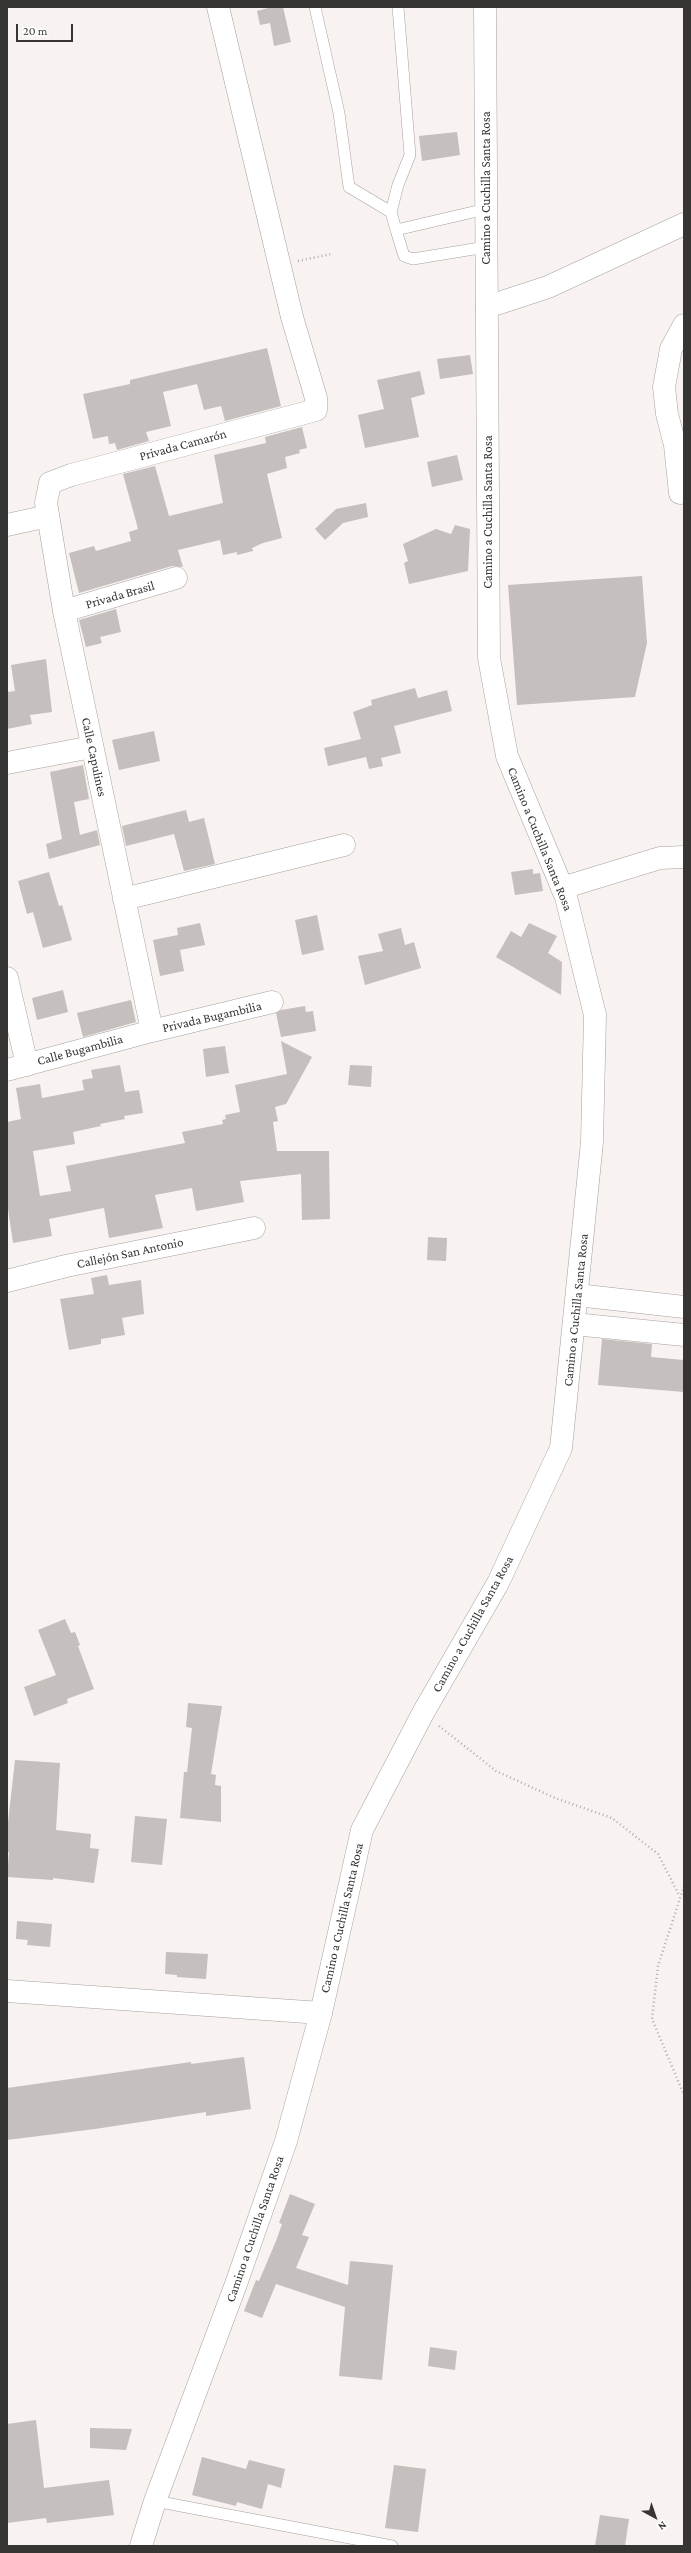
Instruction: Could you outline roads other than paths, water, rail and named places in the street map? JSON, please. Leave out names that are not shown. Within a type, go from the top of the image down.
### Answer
[{"type":"street","name":"Privada Camarón","points":[[50,483],[71,475],[316,410],[316,398],[292,317],[218,7]]},
{"type":"street","name":"Camino a Cuchilla Santa Rosa","points":[[141,2546],[155,2501],[236,2284],[286,2141],[320,2013],[362,1830],[423,1713],[498,1584],[561,1448],[592,1142],[595,1015],[562,888],[507,756],[489,658],[485,7]]},
{"type":"street","points":[[486,307],[548,287],[684,224]]},
{"type":"street","points":[[680,493],[676,445],[667,414],[664,387],[671,349],[684,325]]},
{"type":"street","name":"Calle Capulines","points":[[50,483],[46,503],[64,611],[152,1031]]},
{"type":"street","points":[[7,525],[48,516]]},
{"type":"street","name":"Privada Brasil","points":[[64,611],[176,578]]},
{"type":"street","points":[[7,763],[92,747]]},
{"type":"street","points":[[124,899],[344,845]]},
{"type":"street","points":[[562,888],[660,858],[684,857]]},
{"type":"street","points":[[7,978],[17,1067]]},
{"type":"street","name":"Privada Bugambilia","points":[[152,1031],[272,1002]]},
{"type":"street","name":"Calle Bugambilia","points":[[17,1067],[152,1031]]},
{"type":"street","name":"Callejón San Antonio","points":[[7,1282],[66,1266],[254,1228]]},
{"type":"street","points":[[577,1295],[684,1306]]},
{"type":"street","points":[[574,1324],[684,1335]]},
{"type":"street","points":[[7,1991],[320,2013]]},
{"type":"lane","points":[[315,7],[339,113],[349,187],[391,212]]},
{"type":"lane","points":[[398,7],[410,155],[398,185],[391,212],[404,256],[413,259],[486,247]]},
{"type":"lane","points":[[396,230],[486,209]]},
{"type":"lane","points":[[155,2501],[392,2546]]}]
